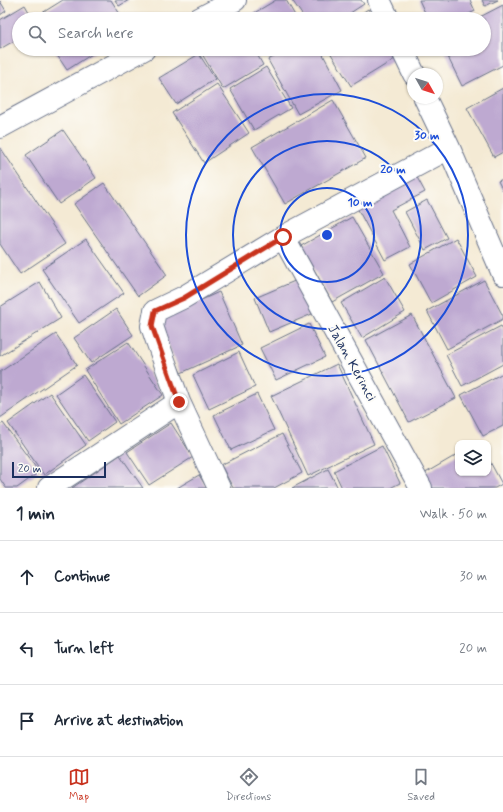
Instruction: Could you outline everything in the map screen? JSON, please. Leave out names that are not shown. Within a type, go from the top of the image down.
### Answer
[{"type":"street","points":[[213,12],[235,0]]},
{"type":"street","points":[[379,0],[385,12]]},
{"type":"street","points":[[0,127],[131,56]]},
{"type":"street","points":[[405,56],[411,68]]},
{"type":"street","points":[[428,104],[449,148],[503,274]]},
{"type":"street","points":[[218,488],[179,402],[152,326],[155,311],[184,298],[283,237],[449,148]]},
{"type":"street","name":"Jalan Kerinci","points":[[283,237],[421,488]]},
{"type":"street","points":[[49,488],[179,402]]},
{"type":"building","points":[[63,0],[111,0],[119,12],[44,12]]},
{"type":"building","points":[[115,0],[129,0],[119,6]]},
{"type":"building","points":[[276,0],[286,0],[293,12],[256,12]]},
{"type":"building","points":[[292,0],[361,0],[364,4],[352,12],[300,12]]},
{"type":"building","points":[[419,0],[470,0],[475,11],[473,12],[425,12]]},
{"type":"building","points":[[482,0],[498,0],[485,6]]},
{"type":"building","points":[[0,1],[6,11],[0,15]]},
{"type":"building","points":[[25,5],[29,12],[13,12]]},
{"type":"building","points":[[503,5],[503,65],[462,86],[447,56],[491,56],[491,12],[490,12]]},
{"type":"building","points":[[12,13],[12,42],[0,49],[0,20]]},
{"type":"building","points":[[58,56],[89,56],[67,70]]},
{"type":"building","points":[[196,56],[200,56],[215,79],[176,104],[159,78]]},
{"type":"building","points":[[203,56],[258,56],[263,65],[223,89]]},
{"type":"building","points":[[275,56],[324,56],[342,90],[298,114],[268,60]]},
{"type":"building","points":[[332,56],[397,56],[398,57],[351,86]]},
{"type":"building","points":[[266,67],[291,108],[254,130],[230,89]]},
{"type":"building","points":[[217,84],[249,133],[204,163],[172,113]]},
{"type":"building","points":[[503,88],[503,152],[494,157],[467,108]]},
{"type":"building","points":[[333,100],[366,158],[285,204],[252,147]]},
{"type":"building","points":[[63,130],[96,178],[59,204],[26,155]]},
{"type":"building","points":[[0,147],[65,244],[20,274],[0,244]]},
{"type":"building","points":[[413,170],[425,192],[391,210],[410,247],[385,260],[354,202]]},
{"type":"building","points":[[503,179],[503,191],[498,181]]},
{"type":"building","points":[[104,183],[167,275],[138,296],[74,204]]},
{"type":"building","points":[[427,200],[447,238],[425,250],[405,212]]},
{"type":"building","points":[[352,217],[384,273],[332,302],[301,246]]},
{"type":"building","points":[[456,238],[477,277],[431,303],[410,264]]},
{"type":"building","points":[[86,239],[124,293],[79,323],[42,269]]},
{"type":"building","points":[[385,277],[405,312],[362,338],[341,303]]},
{"type":"building","points":[[297,280],[312,314],[269,332],[255,298]]},
{"type":"building","points":[[484,280],[503,316],[503,319],[447,349],[427,311]]},
{"type":"building","points":[[40,282],[61,318],[0,356],[0,307]]},
{"type":"building","points":[[219,292],[242,345],[181,373],[157,320]]},
{"type":"building","points":[[116,309],[133,335],[91,363],[74,338]]},
{"type":"building","points":[[412,315],[456,398],[409,422],[366,340]]},
{"type":"building","points":[[309,324],[325,357],[276,380],[260,348]]},
{"type":"building","points":[[501,326],[503,329],[503,364],[462,386],[446,355]]},
{"type":"building","points":[[56,334],[77,365],[0,418],[0,372]]},
{"type":"building","points":[[128,342],[163,395],[119,424],[85,370]]},
{"type":"building","points":[[239,352],[255,387],[209,409],[193,375]]},
{"type":"building","points":[[337,364],[374,444],[308,476],[271,396]]},
{"type":"building","points":[[503,373],[503,426],[483,436],[461,395]]},
{"type":"building","points":[[83,375],[115,422],[88,441],[56,394]]},
{"type":"building","points":[[50,393],[86,445],[44,475],[8,423]]},
{"type":"building","points":[[257,394],[274,430],[231,450],[214,415]]},
{"type":"building","points":[[3,423],[39,472],[17,488],[6,488],[0,479],[0,425]]},
{"type":"building","points":[[171,423],[193,457],[149,485],[127,452]]},
{"type":"building","points":[[282,434],[302,473],[274,488],[233,488],[221,465]]},
{"type":"building","points":[[382,446],[400,483],[390,488],[342,488],[334,471]]},
{"type":"building","points":[[120,455],[143,488],[72,488]]},
{"type":"building","points":[[455,456],[455,476],[491,476],[491,464],[502,484],[495,488],[429,488],[422,475]]},
{"type":"building","points":[[328,469],[338,488],[292,488]]},
{"type":"building","points":[[199,475],[207,488],[177,488]]},
{"type":"route","points":[[179,402],[152,326],[155,311],[184,298],[283,237]]}]
